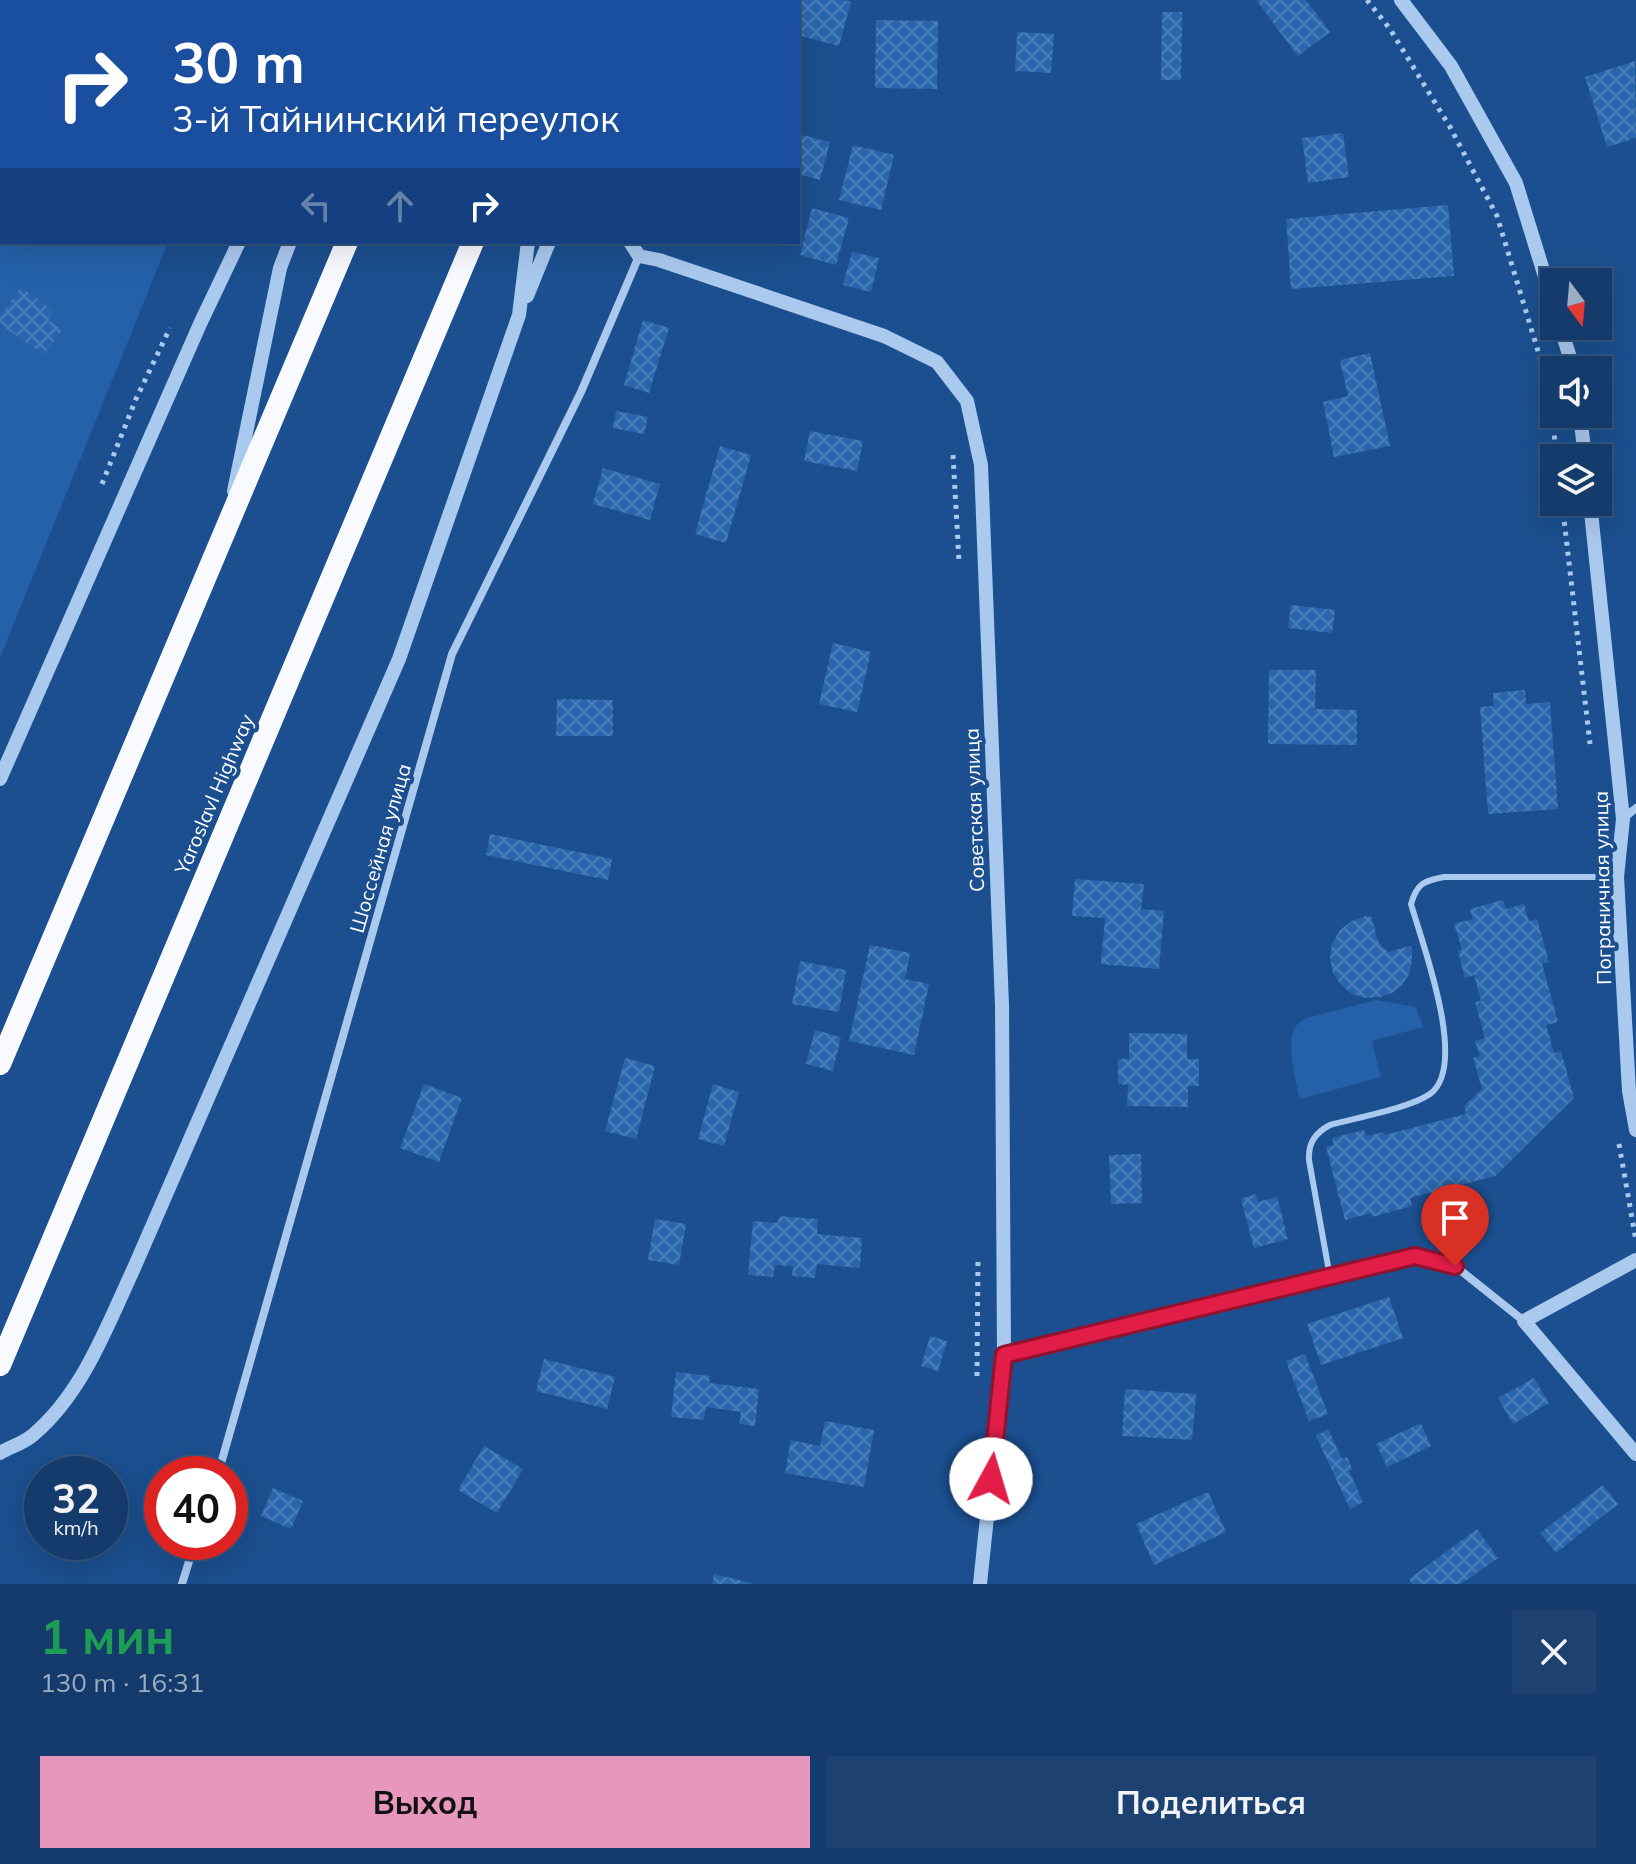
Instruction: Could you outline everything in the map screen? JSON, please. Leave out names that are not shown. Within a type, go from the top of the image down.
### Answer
[{"type":"highway","points":[[0,1064],[346,244]]},
{"type":"highway","name":"Yaroslavl Highway","points":[[0,1365],[472,244]]},
{"type":"street","points":[[1401,0],[1451,66],[1516,183],[1542,268]]},
{"type":"street","points":[[0,779],[238,244]]},
{"type":"street","points":[[225,534],[280,268],[289,244]]},
{"type":"street","points":[[519,315],[528,244]]},
{"type":"street","points":[[0,1453],[31,1437],[70,1397],[97,1348],[134,1268],[399,659],[519,315],[548,244]]},
{"type":"street","points":[[631,244],[639,256]]},
{"type":"street","name":"Советская улица","points":[[639,256],[659,260],[884,336],[937,362],[967,401],[981,465],[1002,1005],[1004,1355],[980,1584]]},
{"type":"street","name":"Шоссейная улица","points":[[223,1456],[452,654],[581,392],[639,256]]},
{"type":"street","name":"Пограничная улица","points":[[1591,516],[1623,819],[1617,877],[1629,1091],[1636,1130]]},
{"type":"street","points":[[1623,819],[1636,808]]},
{"type":"street","points":[[1004,1355],[1415,1256],[1455,1266],[1524,1321],[1636,1454]]},
{"type":"street","points":[[1524,1321],[1636,1260]]},
{"type":"street","points":[[182,1584],[189,1560]]},
{"type":"lane","points":[[1330,1277],[1309,1160],[1308,1149],[1314,1138],[1319,1130],[1330,1125],[1408,1104],[1432,1093],[1443,1075],[1446,1049],[1443,1017],[1411,904],[1415,890],[1427,881],[1444,877],[1617,877]]},
{"type":"path","points":[[1367,0],[1390,29],[1450,127],[1497,216],[1548,384],[1555,444]]},
{"type":"path","points":[[953,445],[960,570]]},
{"type":"path","points":[[977,1376],[978,1254]]},
{"type":"shaded area","points":[[0,244],[167,244],[0,658]]},
{"type":"shaded area","points":[[1376,1000],[1416,1007],[1423,1027],[1372,1041],[1381,1077],[1300,1099],[1291,1051],[1296,1026],[1307,1018]]},
{"type":"building","points":[[801,0],[851,2],[839,46],[800,36]]},
{"type":"building","points":[[1256,0],[1306,0],[1330,32],[1298,56]]},
{"type":"building","points":[[1162,12],[1182,12],[1181,80],[1161,80]]},
{"type":"building","points":[[876,20],[938,21],[937,89],[875,88]]},
{"type":"building","points":[[1017,32],[1054,34],[1051,73],[1015,71]]},
{"type":"building","points":[[1635,61],[1636,138],[1607,147],[1585,77]]},
{"type":"building","points":[[1343,133],[1349,177],[1308,183],[1302,138]]},
{"type":"building","points":[[800,134],[830,142],[820,180],[800,175]]},
{"type":"building","points":[[853,145],[894,155],[881,210],[839,200]]},
{"type":"building","points":[[1448,205],[1454,276],[1291,289],[1286,219]]},
{"type":"building","points":[[812,208],[849,218],[836,265],[800,255]]},
{"type":"building","points":[[852,252],[879,258],[871,292],[843,285]]},
{"type":"building","points":[[21,287],[54,311],[48,320],[62,330],[44,355],[0,324],[0,316]]},
{"type":"building","points":[[643,320],[669,328],[649,393],[624,385]]},
{"type":"building","points":[[1370,353],[1390,446],[1334,457],[1323,402],[1348,396],[1340,360]]},
{"type":"building","points":[[616,411],[648,417],[644,434],[613,428]]},
{"type":"building","points":[[810,431],[863,441],[857,471],[804,461]]},
{"type":"building","points":[[720,446],[751,455],[726,543],[695,534]]},
{"type":"building","points":[[603,468],[660,484],[650,520],[593,504]]},
{"type":"building","points":[[1291,605],[1335,610],[1332,633],[1288,628]]},
{"type":"building","points":[[833,643],[871,652],[857,712],[819,704]]},
{"type":"building","points":[[1269,670],[1316,670],[1315,709],[1357,710],[1357,745],[1268,744]]},
{"type":"building","points":[[1525,690],[1526,704],[1550,702],[1558,809],[1488,814],[1480,707],[1494,706],[1493,693]]},
{"type":"building","points":[[557,699],[613,700],[613,736],[556,736]]},
{"type":"building","points":[[490,834],[612,859],[608,880],[486,855]]},
{"type":"building","points":[[1075,879],[1144,884],[1141,909],[1164,911],[1159,969],[1101,964],[1105,918],[1072,916]]},
{"type":"building","points":[[1503,900],[1506,909],[1524,904],[1529,921],[1537,919],[1549,962],[1542,964],[1558,1022],[1546,1025],[1554,1053],[1561,1051],[1574,1098],[1495,1176],[1410,1198],[1412,1206],[1372,1217],[1371,1213],[1345,1220],[1326,1147],[1334,1145],[1332,1138],[1364,1130],[1366,1136],[1384,1132],[1385,1135],[1466,1114],[1464,1106],[1482,1089],[1473,1058],[1480,1056],[1475,1041],[1485,1038],[1475,1002],[1481,1001],[1474,975],[1465,978],[1458,951],[1462,950],[1454,924],[1473,919],[1470,909]]},
{"type":"building","points":[[1366,916],[1371,917],[1379,943],[1388,952],[1412,948],[1409,974],[1402,985],[1380,997],[1366,998],[1352,994],[1333,973],[1330,958],[1332,944],[1340,930]]},
{"type":"building","points":[[870,945],[910,953],[905,979],[929,984],[914,1055],[849,1041]]},
{"type":"building","points":[[800,961],[846,970],[839,1012],[792,1004]]},
{"type":"building","points":[[815,1030],[841,1037],[833,1071],[806,1064]]},
{"type":"building","points":[[1129,1033],[1187,1034],[1187,1059],[1199,1059],[1199,1086],[1188,1086],[1188,1107],[1127,1106],[1128,1085],[1118,1084],[1118,1059],[1129,1059]]},
{"type":"building","points":[[625,1058],[655,1066],[636,1139],[605,1131]]},
{"type":"building","points":[[424,1084],[462,1098],[439,1162],[400,1148]]},
{"type":"building","points":[[713,1084],[739,1092],[724,1146],[698,1139]]},
{"type":"building","points":[[1141,1154],[1142,1203],[1111,1204],[1109,1155]]},
{"type":"building","points":[[1256,1194],[1258,1202],[1277,1197],[1288,1239],[1254,1248],[1241,1199]]},
{"type":"building","points":[[780,1216],[818,1219],[817,1234],[862,1238],[860,1268],[817,1264],[815,1278],[792,1276],[793,1266],[775,1265],[773,1277],[748,1275],[753,1221],[777,1223]]},
{"type":"building","points":[[655,1219],[686,1224],[679,1265],[648,1260]]},
{"type":"building","points":[[1389,1297],[1403,1338],[1321,1365],[1307,1324]]},
{"type":"building","points":[[930,1336],[947,1341],[938,1371],[921,1366]]},
{"type":"building","points":[[1305,1354],[1328,1414],[1309,1421],[1286,1361]]},
{"type":"building","points":[[544,1359],[615,1377],[607,1409],[536,1391]]},
{"type":"building","points":[[676,1372],[710,1376],[709,1383],[759,1389],[755,1426],[739,1424],[741,1412],[706,1407],[704,1420],[671,1417]]},
{"type":"building","points":[[1534,1378],[1549,1403],[1513,1424],[1498,1398]]},
{"type":"building","points":[[1125,1389],[1196,1394],[1192,1440],[1122,1436]]},
{"type":"building","points":[[825,1421],[874,1430],[864,1487],[785,1473],[791,1440],[820,1446]]},
{"type":"building","points":[[1421,1423],[1431,1446],[1387,1467],[1376,1444]]},
{"type":"building","points":[[1328,1429],[1342,1459],[1347,1457],[1353,1470],[1349,1471],[1363,1502],[1350,1509],[1316,1436]]},
{"type":"building","points":[[484,1446],[523,1469],[497,1513],[458,1490]]},
{"type":"building","points":[[1603,1485],[1618,1504],[1556,1553],[1540,1533]]},
{"type":"building","points":[[273,1488],[303,1501],[291,1529],[261,1516]]},
{"type":"building","points":[[1208,1492],[1226,1532],[1154,1565],[1136,1524]]},
{"type":"building","points":[[1477,1529],[1498,1558],[1461,1584],[1412,1584],[1409,1579]]},
{"type":"building","points":[[714,1574],[751,1583],[751,1584],[712,1584]]},
{"type":"route","points":[[991,1479],[1004,1355],[1415,1256],[1455,1266]]}]
